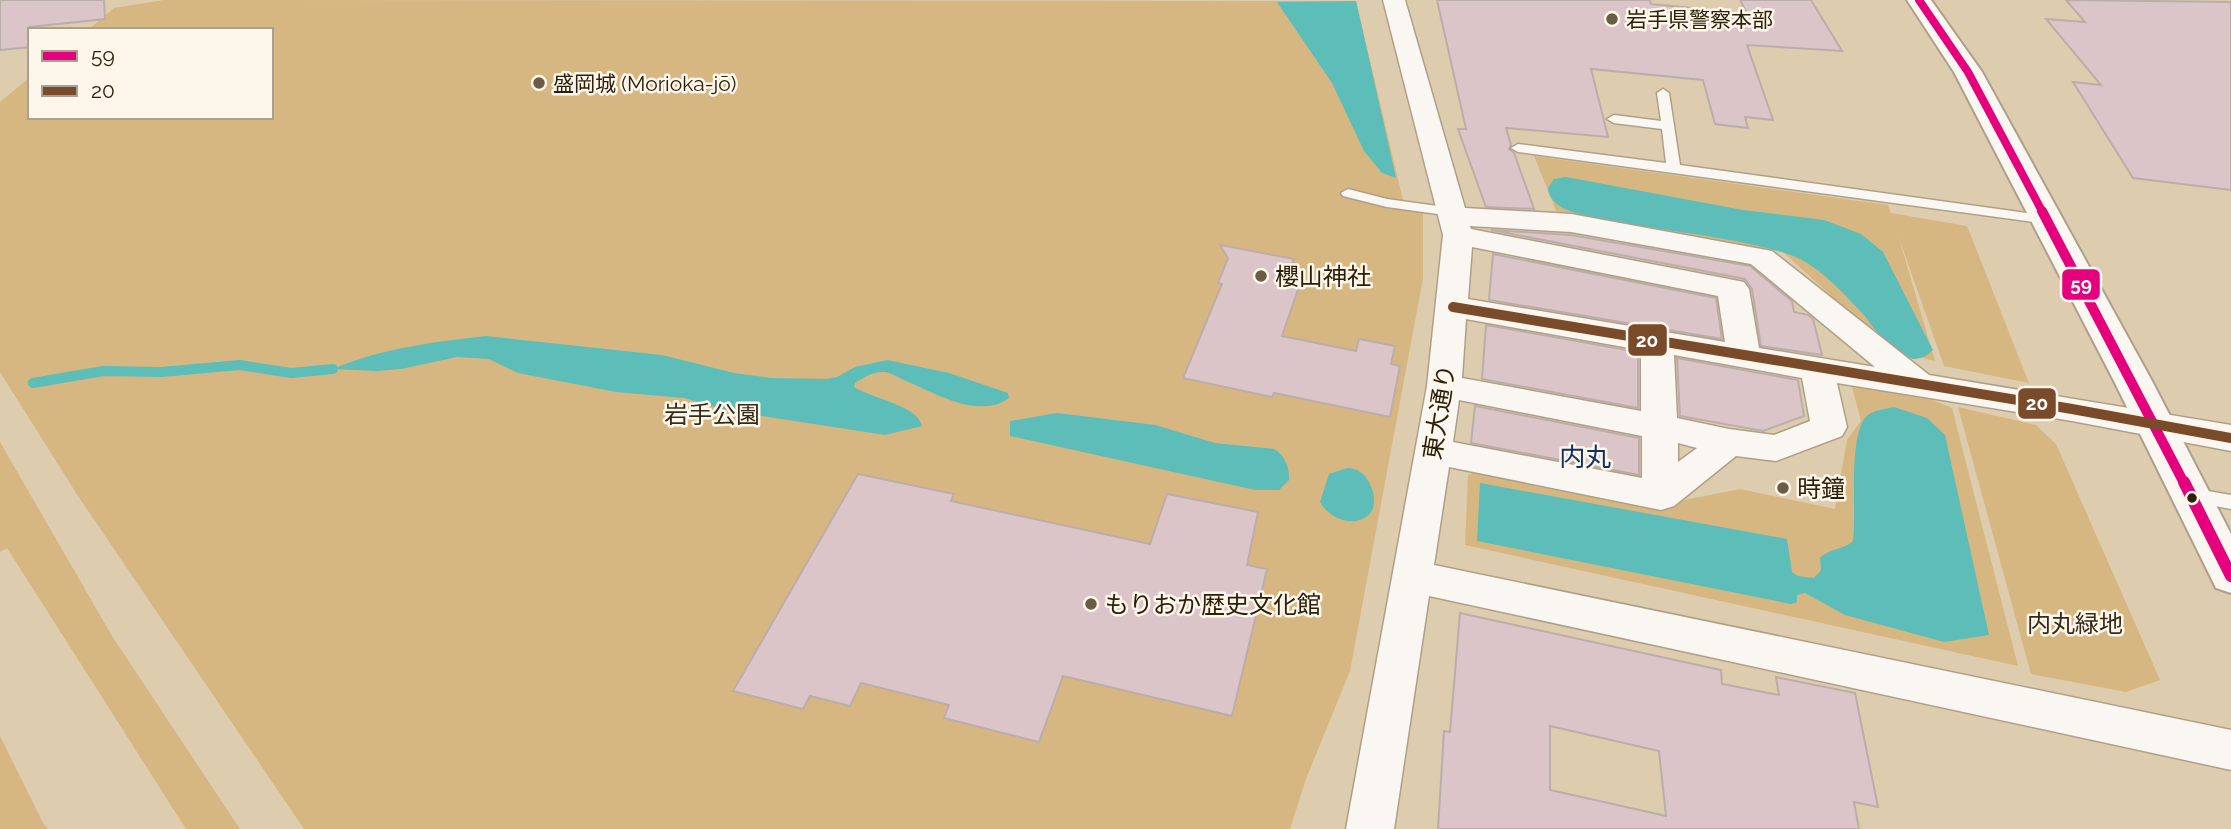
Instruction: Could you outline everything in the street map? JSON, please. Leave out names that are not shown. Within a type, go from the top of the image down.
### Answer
[{"type":"highway","points":[[1919,0],[1968,72],[2155,424],[2231,576]]},
{"type":"street","name":"東大通り","points":[[1370,829],[1414,577],[1444,386],[1453,307],[1454,221],[1394,0]]},
{"type":"street","points":[[1454,221],[1571,223],[1761,257],[1917,383]]},
{"type":"street","points":[[1454,221],[1733,289],[1744,356]]},
{"type":"street","points":[[1453,307],[2231,438]]},
{"type":"street","points":[[1444,386],[1729,442],[1776,448],[1829,427],[1833,316]]},
{"type":"street","points":[[1657,342],[1661,496]]},
{"type":"street","points":[[1433,451],[1661,496],[1729,442]]},
{"type":"street","points":[[1414,577],[2231,750]]},
{"type":"lane","points":[[1663,93],[1674,168]]},
{"type":"lane","points":[[1614,119],[1667,125]]},
{"type":"lane","points":[[1518,148],[2048,220]]},
{"type":"lane","points":[[1348,193],[1454,221]]},
{"type":"lane","points":[[2190,495],[2231,502]]},
{"type":"green space","name":"岩手公園","points":[[164,0],[1356,1],[1405,209],[1423,213],[1423,278],[1350,671],[1306,779],[1290,829],[304,829],[78,496],[0,372],[0,102],[28,79],[28,119],[273,119],[273,28],[90,28],[114,8]]},
{"type":"green space","points":[[1534,156],[1888,205],[1891,213],[1967,226],[2029,383],[1944,366],[1898,235],[1935,361],[1891,350],[1783,252],[1557,213]]},
{"type":"green space","points":[[1851,383],[1930,399],[1952,408],[2018,666],[1465,545],[1468,475],[1496,466],[1679,501],[1740,489],[1835,509],[1847,440],[1861,421]]},
{"type":"green space","name":"内丸緑地","points":[[1958,407],[2036,425],[2056,444],[2160,680],[2126,692],[2031,674]]},
{"type":"green space","points":[[0,442],[112,636],[240,829],[186,829],[7,548],[0,552]]},
{"type":"green space","points":[[0,736],[43,823],[48,829],[0,829]]},
{"type":"water","points":[[1356,1],[1396,178],[1382,173],[1364,151],[1332,83],[1277,2]]},
{"type":"water","points":[[1566,177],[1743,210],[1824,220],[1861,234],[1883,252],[1933,350],[1917,359],[1898,353],[1829,279],[1809,264],[1788,254],[1724,239],[1588,216],[1563,208],[1553,200],[1548,188],[1554,179]]},
{"type":"water","points":[[486,336],[662,355],[734,373],[771,378],[827,379],[837,377],[855,367],[887,360],[949,373],[1008,393],[1009,398],[997,404],[971,405],[943,397],[890,373],[873,373],[855,383],[854,387],[904,408],[919,419],[922,426],[885,435],[730,411],[684,398],[616,392],[518,373],[489,359],[457,357],[401,369],[377,371],[333,369],[389,351]]},
{"type":"water","points":[[1894,407],[1927,418],[1945,435],[1989,635],[1944,642],[1845,615],[1805,593],[1797,595],[1797,602],[1791,604],[1477,541],[1480,483],[1787,539],[1792,572],[1798,576],[1814,578],[1821,570],[1820,558],[1853,541],[1855,455],[1861,424],[1871,413]]},
{"type":"water","points":[[1057,413],[1155,425],[1215,443],[1274,449],[1286,462],[1289,480],[1279,490],[1255,490],[1010,436],[1010,421]]},
{"type":"water","points":[[1347,468],[1357,470],[1365,476],[1374,497],[1373,508],[1368,516],[1360,520],[1338,518],[1328,512],[1320,502],[1329,474]]},
{"type":"building","points":[[0,0],[104,0],[105,19],[30,27],[28,47],[0,50]]},
{"type":"building","points":[[1437,0],[1650,0],[1651,4],[1747,13],[1740,0],[1811,0],[1842,51],[1747,45],[1773,120],[1745,117],[1748,128],[1715,124],[1703,80],[1591,69],[1608,137],[1506,128],[1511,145],[1509,149],[1514,153],[1534,209],[1486,207],[1458,129],[1466,129]]},
{"type":"building","points":[[2066,0],[2231,2],[2231,190],[2133,178],[2073,82],[2101,85],[2046,19],[2085,22]]},
{"type":"building","points":[[1491,230],[1571,235],[1750,266],[1792,301],[1794,312],[1813,319],[1822,355],[1761,346],[1752,289],[1745,279]]},
{"type":"building","points":[[1220,245],[1294,259],[1291,266],[1305,269],[1282,336],[1356,351],[1359,339],[1395,346],[1391,364],[1400,366],[1390,417],[1274,393],[1272,397],[1183,378],[1222,284],[1218,283],[1228,258]]},
{"type":"building","points":[[1493,254],[1716,298],[1722,339],[1489,300]]},
{"type":"building","points":[[1486,325],[1638,352],[1638,408],[1482,379]]},
{"type":"building","points":[[1677,358],[1798,380],[1804,416],[1763,431],[1680,416]]},
{"type":"building","points":[[1475,406],[1639,438],[1639,475],[1471,443]]},
{"type":"building","points":[[858,474],[954,494],[951,501],[1150,544],[1167,494],[1258,512],[1247,565],[1267,569],[1232,716],[1063,676],[1039,742],[944,718],[949,705],[861,683],[850,706],[810,696],[803,709],[733,691]]},
{"type":"building","points":[[1460,613],[1721,670],[1722,684],[1779,695],[1776,677],[1855,693],[1878,807],[1854,802],[1859,829],[1438,829],[1444,731],[1450,732]],"holes":[[[1550,726],[1659,751],[1666,816],[1550,790]]]},
{"type":"waterway","points":[[33,383],[103,371],[161,372],[240,365],[291,373],[333,369]]},
{"type":"transit line","name":"59","points":[[1919,0],[1968,72],[2133,381],[2231,576]]},
{"type":"transit line","name":"20","points":[[1453,307],[2072,409],[2231,438]]},
{"type":"place","name":"岩手県警察本部","points":[[1612,19]]},
{"type":"place","name":"盛岡城 (Morioka-jō)","points":[[539,83]]},
{"type":"place","name":"櫻山神社","points":[[1261,276]]},
{"type":"place","name":"時鐘","points":[[1783,488]]},
{"type":"place","name":"もりおか歴史文化館","points":[[1091,604]]},
{"type":"district","name":"内丸","points":[[1585,457]]}]
